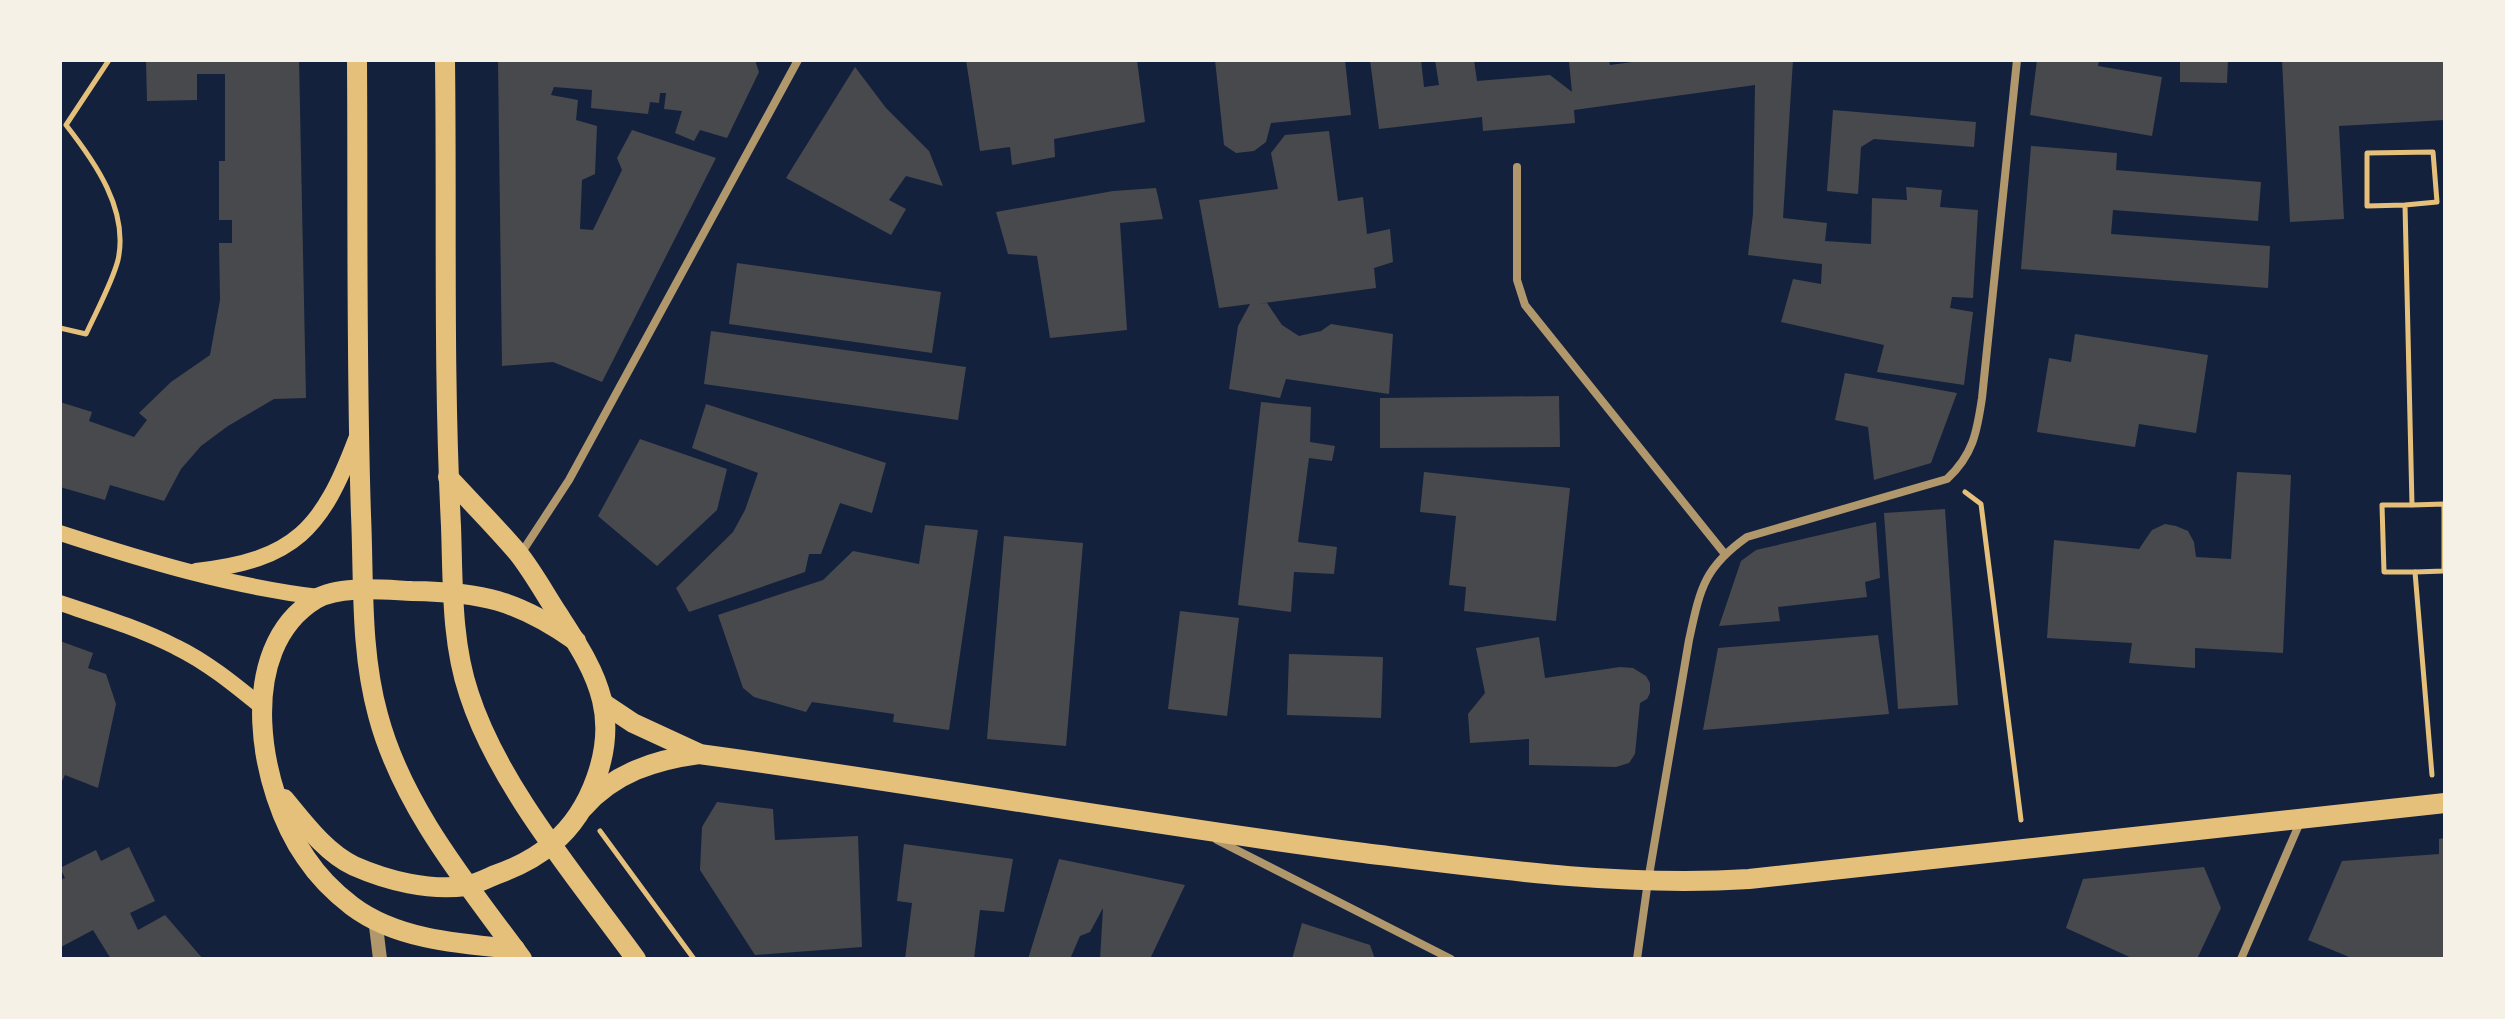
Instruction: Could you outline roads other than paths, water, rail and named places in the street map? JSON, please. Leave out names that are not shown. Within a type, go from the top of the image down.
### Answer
[{"type":"main road","points":[[357,60],[358,434],[371,682],[389,749],[423,817],[447,856],[518,954]]},
{"type":"main road","points":[[445,60],[448,477],[460,660],[478,719],[506,774],[552,845],[636,959]]},
{"type":"main road","points":[[186,572],[228,567],[260,558],[292,542],[314,523],[325,507],[341,479],[358,434]]},
{"type":"main road","points":[[448,477],[520,555],[576,641],[595,677],[603,703],[605,725],[602,755],[583,808]]},
{"type":"main road","points":[[60,533],[186,572],[265,591],[319,597],[364,590],[454,592],[500,600],[549,622],[576,641]]},
{"type":"main road","points":[[319,597],[296,614],[273,650],[262,707],[267,768],[291,833],[305,858],[354,907],[401,930],[518,954]]},
{"type":"main road","points":[[60,603],[138,630],[178,648],[222,675],[262,707]]},
{"type":"main road","points":[[603,703],[633,723],[699,754],[1203,832],[1501,870],[1648,881],[1749,879],[2440,804]]},
{"type":"main road","points":[[274,787],[314,834],[351,864],[414,885],[469,886],[513,869],[552,845],[603,788],[649,763],[699,754]]},
{"type":"street","points":[[520,555],[569,480],[798,60]]},
{"type":"street","points":[[1637,959],[1698,602],[1707,577],[1724,553],[1747,537],[1947,479],[1962,465],[1978,425],[2017,60]]},
{"type":"street","points":[[1517,167],[1517,280],[1525,305],[1724,553]]},
{"type":"street","points":[[2241,959],[2302,818]]},
{"type":"street","points":[[1203,832],[1451,959]]},
{"type":"street","points":[[375,918],[380,959]]}]
